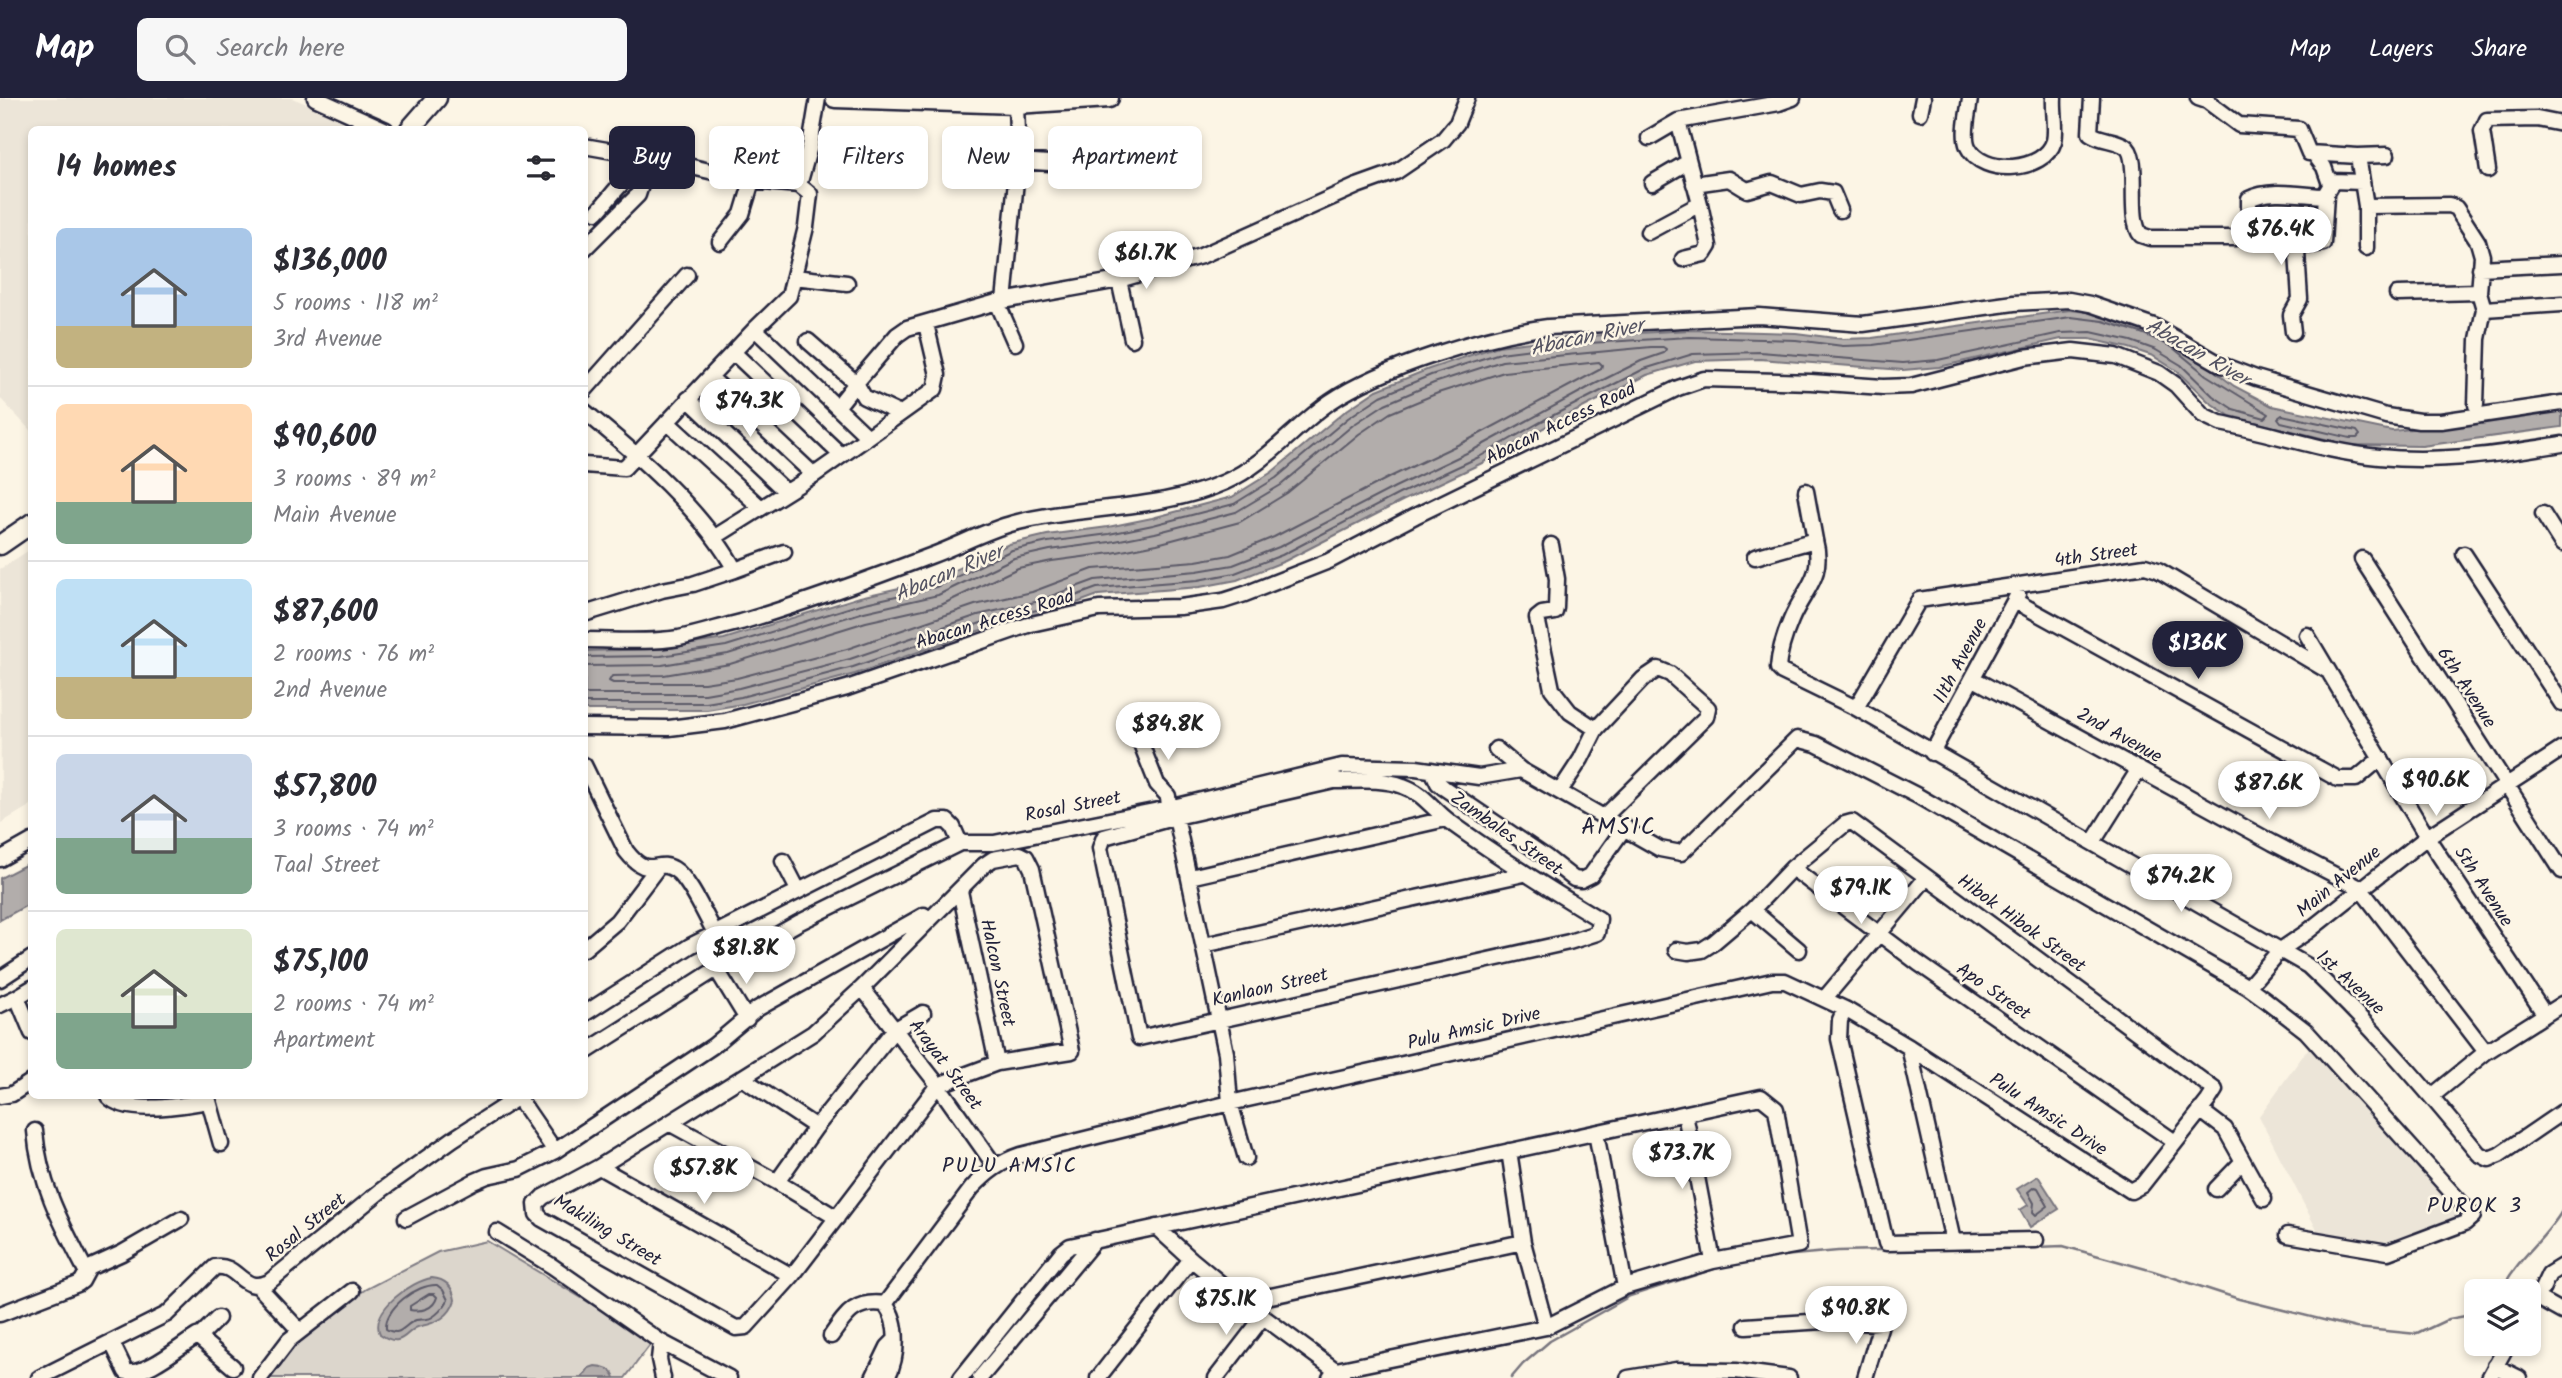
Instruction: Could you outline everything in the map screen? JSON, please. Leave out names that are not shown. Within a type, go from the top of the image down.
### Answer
[{"type":"main road","points":[[412,126],[437,98]]},
{"type":"main road","points":[[835,98],[1016,104],[1109,98]]},
{"type":"main road","points":[[0,545],[28,526]]},
{"type":"street","points":[[315,98],[377,126]]},
{"type":"street","points":[[804,167],[818,98]]},
{"type":"street","points":[[838,407],[897,335],[906,328],[1001,302],[1119,280],[1202,256],[1396,172],[1443,140],[1457,122],[1467,98]]},
{"type":"street","points":[[1649,138],[1678,121],[1779,103],[1793,98]]},
{"type":"street","points":[[1970,98],[1966,139],[1968,147],[1979,159],[1998,167],[2020,166],[2046,155],[2054,141],[2054,98]]},
{"type":"street","points":[[2092,98],[2090,133],[2100,140],[2126,146],[2130,150],[2135,224],[2141,235],[2235,238],[2246,236],[2251,231],[2249,203],[2253,197],[2328,189],[2336,180],[2362,182]]},
{"type":"street","points":[[2198,98],[2207,101],[2239,125],[2299,129],[2309,153],[2324,167],[2328,189],[2323,243],[2301,246],[2297,252],[2300,299],[2291,315],[2293,332]]},
{"type":"street","points":[[1016,104],[1017,126]]},
{"type":"street","points":[[2488,170],[2483,131],[2487,120],[2537,120],[2562,124]]},
{"type":"street","points":[[1678,121],[1700,204],[1708,250],[1697,257],[1683,259]]},
{"type":"street","points":[[588,147],[609,152]]},
{"type":"street","points":[[2314,155],[2387,155]]},
{"type":"street","points":[[2358,156],[2367,248]]},
{"type":"street","points":[[1652,183],[1688,162]]},
{"type":"street","points":[[1694,184],[1729,178],[1747,190],[1772,183],[1801,195],[1821,191],[1833,193],[1840,210]]},
{"type":"street","points":[[597,212],[617,189]]},
{"type":"street","points":[[588,245],[641,189]]},
{"type":"street","points":[[720,242],[742,214],[750,189]]},
{"type":"street","points":[[588,465],[624,468],[789,296],[806,226],[810,194],[804,189]]},
{"type":"street","points":[[1015,189],[1001,302],[1015,344]]},
{"type":"street","points":[[1648,232],[1700,204]]},
{"type":"street","points":[[2365,206],[2453,206],[2478,242],[2482,256],[2479,292],[2484,309],[2478,339],[2476,405]]},
{"type":"street","points":[[2480,268],[2562,264]]},
{"type":"street","points":[[588,386],[687,275]]},
{"type":"street","points":[[794,277],[847,283]]},
{"type":"street","points":[[1119,280],[1132,339]]},
{"type":"street","points":[[2397,294],[2479,292]]},
{"type":"street","points":[[588,640],[681,638],[795,606],[1028,519],[1173,497],[1210,488],[1252,467],[1301,424],[1331,401],[1352,390],[1434,356],[1523,330],[1610,322],[1759,316],[1863,324],[2044,300],[2068,300],[2091,304],[2154,326],[2222,365],[2256,378],[2386,416],[2441,421],[2562,403]]},
{"type":"street","points":[[2484,309],[2562,304]]},
{"type":"street","points":[[715,537],[814,475],[898,413],[915,405],[935,388],[938,375],[926,324]]},
{"type":"street","points":[[755,329],[868,437]]},
{"type":"street","points":[[808,341],[856,383],[864,397],[898,413]]},
{"type":"street","name":"Abacan Access Road","points":[[588,727],[669,729],[725,721],[847,688],[1031,624],[1099,609],[1180,607],[1223,601],[1329,561],[1415,516],[1678,388],[1704,379],[1904,386],[1928,383],[2024,357],[2062,351],[2085,352],[2116,356],[2159,373],[2176,385],[2194,408],[2211,420],[2326,447],[2378,457],[2446,458],[2508,453],[2562,444]]},
{"type":"street","points":[[733,352],[841,454]]},
{"type":"street","points":[[710,377],[814,475]]},
{"type":"street","points":[[688,399],[785,491]]},
{"type":"street","points":[[588,414],[636,454],[715,537],[735,570]]},
{"type":"street","points":[[667,422],[761,507]]},
{"type":"street","points":[[1755,556],[1815,540],[1806,491]]},
{"type":"street","points":[[2543,514],[2562,544]]},
{"type":"street","name":"1st Avenue","points":[[1815,540],[1818,552],[1817,572],[1791,618],[1778,667],[1788,675],[1856,708],[2308,966],[2358,1014],[2432,1096],[2479,1154],[2489,1159],[2499,1155],[2562,1112]]},
{"type":"street","points":[[1551,545],[1557,579],[1556,608],[1555,612],[1542,614],[1537,618],[1552,689],[1570,712],[1596,729]]},
{"type":"street","points":[[588,611],[693,584],[784,552]]},
{"type":"street","points":[[2464,554],[2562,704]]},
{"type":"street","name":"6th Avenue","points":[[2362,559],[2562,871]]},
{"type":"street","name":"4th Street","points":[[1856,708],[1919,600],[2145,566],[2158,570],[2328,671]]},
{"type":"street","name":"11th Avenue","points":[[1932,753],[2022,586]]},
{"type":"street","points":[[2015,601],[2338,779],[2356,779],[2381,758]]},
{"type":"street","name":"5th Avenue","points":[[2307,635],[2427,837],[2545,1015]]},
{"type":"street","points":[[1560,791],[1596,729],[1643,679],[1658,669],[1670,674],[1708,708],[1706,717],[1605,816]]},
{"type":"street","name":"2nd Avenue","points":[[1974,679],[2360,888],[2486,1052]]},
{"type":"street","points":[[1132,721],[1157,784],[1168,796],[1190,877],[1226,1053],[1230,1103],[1246,1158]]},
{"type":"street","points":[[1496,749],[1521,771],[1660,849],[1681,853],[1797,739],[1816,744],[1918,796],[2248,987],[2306,1031],[2473,1216],[2465,1223],[2388,1252],[2288,1235]]},
{"type":"street","name":"Main Avenue","points":[[2248,987],[2279,951],[2427,837],[2562,749]]},
{"type":"street","name":"Rosal Street","points":[[588,1050],[716,970],[798,923],[960,843],[994,843],[1173,813],[1342,766],[1432,770],[1479,777],[1521,771]]},
{"type":"street","points":[[2093,842],[2139,769]]},
{"type":"street","points":[[1432,770],[1438,783],[1444,788],[1574,879],[1581,880],[1591,875],[1615,845],[1625,827]]},
{"type":"street","points":[[588,773],[626,851],[643,867],[674,869],[682,877],[715,933]]},
{"type":"street","name":"Zambales Street","points":[[1104,837],[1173,813],[1334,781],[1400,784],[1416,791],[1446,819],[1524,874],[1599,919]]},
{"type":"street","points":[[1190,877],[1446,819]]},
{"type":"street","points":[[588,1008],[690,946],[937,821],[947,821],[953,827],[960,843]]},
{"type":"street","name":"Hibok Hibok Street","points":[[1676,950],[1702,950],[1752,910],[1792,868],[1845,824],[1852,822],[2215,1090],[2200,1110]]},
{"type":"street","name":"Kanlaon Street","points":[[1104,837],[1100,848],[1139,1038],[1588,937],[1597,933],[1599,919]]},
{"type":"street","points":[[0,859],[28,843]]},
{"type":"street","points":[[406,1218],[473,1182],[519,1169],[555,1150],[713,1046],[757,1009],[920,919],[994,843]]},
{"type":"street","name":"Makiling Street","points":[[938,1085],[792,1276],[746,1327],[736,1328],[537,1214],[536,1204],[543,1197],[599,1167],[814,1033],[960,891],[975,873],[993,859],[1020,854],[1026,857],[1032,869],[1072,1051],[997,1063]]},
{"type":"street","points":[[783,860],[798,890]]},
{"type":"street","points":[[588,946],[617,921],[658,867]]},
{"type":"street","name":"Apo Street","points":[[1792,868],[1918,963],[2175,1142]]},
{"type":"street","points":[[1204,945],[1524,874]]},
{"type":"street","points":[[1825,998],[1926,878]]},
{"type":"street","name":"Halcon Street","points":[[960,891],[997,1063]]},
{"type":"street","points":[[1752,910],[1799,950]]},
{"type":"street","points":[[0,979],[28,961]]},
{"type":"street","points":[[716,970],[747,1018]]},
{"type":"street","name":"Pulu Amsic Drive","points":[[885,1304],[972,1188],[995,1166],[1021,1154],[1230,1103],[1772,981],[1785,981],[1845,1009],[1909,1047],[2131,1191],[2142,1185],[2175,1142]]},
{"type":"street","name":"Arayat Street","points":[[862,988],[938,1085],[995,1166]]},
{"type":"street","points":[[0,1005],[28,990]]},
{"type":"street","points":[[17,997],[28,1023]]},
{"type":"street","points":[[2432,1096],[2486,1052],[2562,1004]]},
{"type":"street","points":[[1845,1009],[1840,1020],[1839,1040],[1886,1243],[2036,1240]]},
{"type":"street","points":[[777,1182],[816,1127],[894,1030],[923,1013]]},
{"type":"street","points":[[1909,1047],[1953,1241]]},
{"type":"street","points":[[938,1085],[997,1063]]},
{"type":"street","points":[[742,1078],[816,1127]]},
{"type":"street","points":[[0,1096],[12,1094],[28,1084]]},
{"type":"street","points":[[961,1378],[1061,1253],[1070,1246],[1095,1240],[1509,1151],[1685,1114],[1761,1097],[1776,1109],[1799,1245],[1713,1261],[1625,1287],[1546,1327],[1337,1375],[1243,1302],[1156,1227]]},
{"type":"street","points":[[111,1099],[142,1108],[201,1099]]},
{"type":"street","points":[[208,1099],[221,1144]]},
{"type":"street","name":"Rosal Street","points":[[39,1378],[167,1314],[215,1267],[225,1267],[248,1283],[258,1286],[269,1282],[383,1189],[514,1099]]},
{"type":"street","points":[[521,1099],[555,1150]]},
{"type":"street","points":[[2175,1142],[2200,1110],[2225,1129],[2264,1199]]},
{"type":"street","points":[[1685,1114],[1713,1261]]},
{"type":"street","points":[[668,1123],[777,1182],[836,1218]]},
{"type":"street","points":[[0,1314],[78,1284],[85,1277],[86,1271],[49,1199],[36,1152],[35,1131]]},
{"type":"street","points":[[1596,1133],[1625,1287]]},
{"type":"street","points":[[1509,1151],[1523,1241],[1546,1327]]},
{"type":"street","points":[[2216,1189],[2243,1161]]},
{"type":"street","points":[[599,1167],[792,1276]]},
{"type":"street","points":[[86,1271],[181,1219]]},
{"type":"street","points":[[497,1231],[661,1342],[729,1378]]},
{"type":"street","points":[[980,1378],[1095,1240]]},
{"type":"street","points":[[1243,1302],[1523,1241]]},
{"type":"street","points":[[1098,1378],[1191,1259]]},
{"type":"street","points":[[2541,1287],[2549,1275],[2562,1266]]},
{"type":"street","points":[[258,1286],[299,1331]]},
{"type":"street","points":[[260,1378],[289,1340],[352,1291]]},
{"type":"street","points":[[2541,1301],[2562,1312]]},
{"type":"street","points":[[831,1336],[856,1306],[870,1302],[885,1304],[892,1312],[895,1323],[895,1359],[887,1378]]},
{"type":"street","points":[[1216,1378],[1263,1317]]},
{"type":"street","points":[[112,1343],[128,1375],[146,1368],[200,1336],[218,1318]]},
{"type":"street","points":[[1746,1326],[1840,1321],[1881,1324],[1865,1378]]},
{"type":"street","points":[[200,1336],[233,1367]]},
{"type":"street","points":[[873,1378],[887,1347],[894,1340]]},
{"type":"street","points":[[661,1342],[660,1368],[663,1378]]},
{"type":"street","points":[[2501,1356],[2492,1372],[2519,1378]]},
{"type":"street","points":[[1628,1378],[1676,1370],[1736,1371],[1789,1378]]},
{"type":"shaded area","points":[[0,98],[292,98],[362,126],[28,126],[28,428],[0,398]]},
{"type":"shaded area","points":[[28,551],[28,807],[1,823],[0,569]]},
{"type":"shaded area","points":[[2310,1046],[2467,1218],[2383,1249],[2319,1234],[2259,1116]]},
{"type":"shaded area","points":[[487,1241],[653,1341],[625,1378],[264,1378],[304,1332],[366,1289],[438,1252]]},
{"type":"water","name":"Abacan River","points":[[2070,310],[2104,314],[2176,341],[2234,386],[2272,406],[2392,431],[2450,425],[2562,405],[2562,427],[2422,446],[2350,445],[2230,416],[2209,402],[2177,371],[2153,356],[2090,339],[2061,339],[1939,367],[1903,370],[1760,359],[1695,361],[1647,375],[1482,463],[1285,561],[1237,580],[1200,587],[1098,595],[1039,617],[984,629],[855,674],[743,704],[707,710],[588,710],[588,651],[661,649],[724,639],[860,597],[934,580],[1009,544],[1152,518],[1232,497],[1272,472],[1344,412],[1377,390],[1498,346],[1571,337],[1690,330],[1796,333],[1843,339],[1872,338]]},
{"type":"water","points":[[28,864],[28,905],[0,920],[0,878]]},
{"type":"water","points":[[2038,1176],[2059,1209],[2030,1227],[2020,1210],[2028,1205],[2017,1189]]},
{"type":"water","points":[[432,1278],[444,1282],[454,1295],[453,1306],[446,1315],[416,1328],[400,1339],[388,1339],[380,1334],[378,1325],[381,1316],[394,1298],[414,1285]]},
{"type":"water","points":[[595,1366],[612,1372],[615,1378],[582,1378],[589,1368]]},
{"type":"waterway","points":[[2508,1279],[2562,1211]]},
{"type":"waterway","points":[[2037,1247],[2063,1246],[2239,1299],[2356,1328],[2417,1334],[2449,1319],[2464,1316]]},
{"type":"waterway","points":[[1771,1257],[1838,1251],[1964,1248]]},
{"type":"waterway","points":[[1511,1378],[1550,1341],[1630,1296],[1730,1264]]},
{"type":"district","name":"AMSIC","points":[[1619,828]]},
{"type":"district","name":"PULU AMSIC","points":[[1010,1166]]},
{"type":"district","name":"PUROK 3","points":[[2475,1206]]}]
